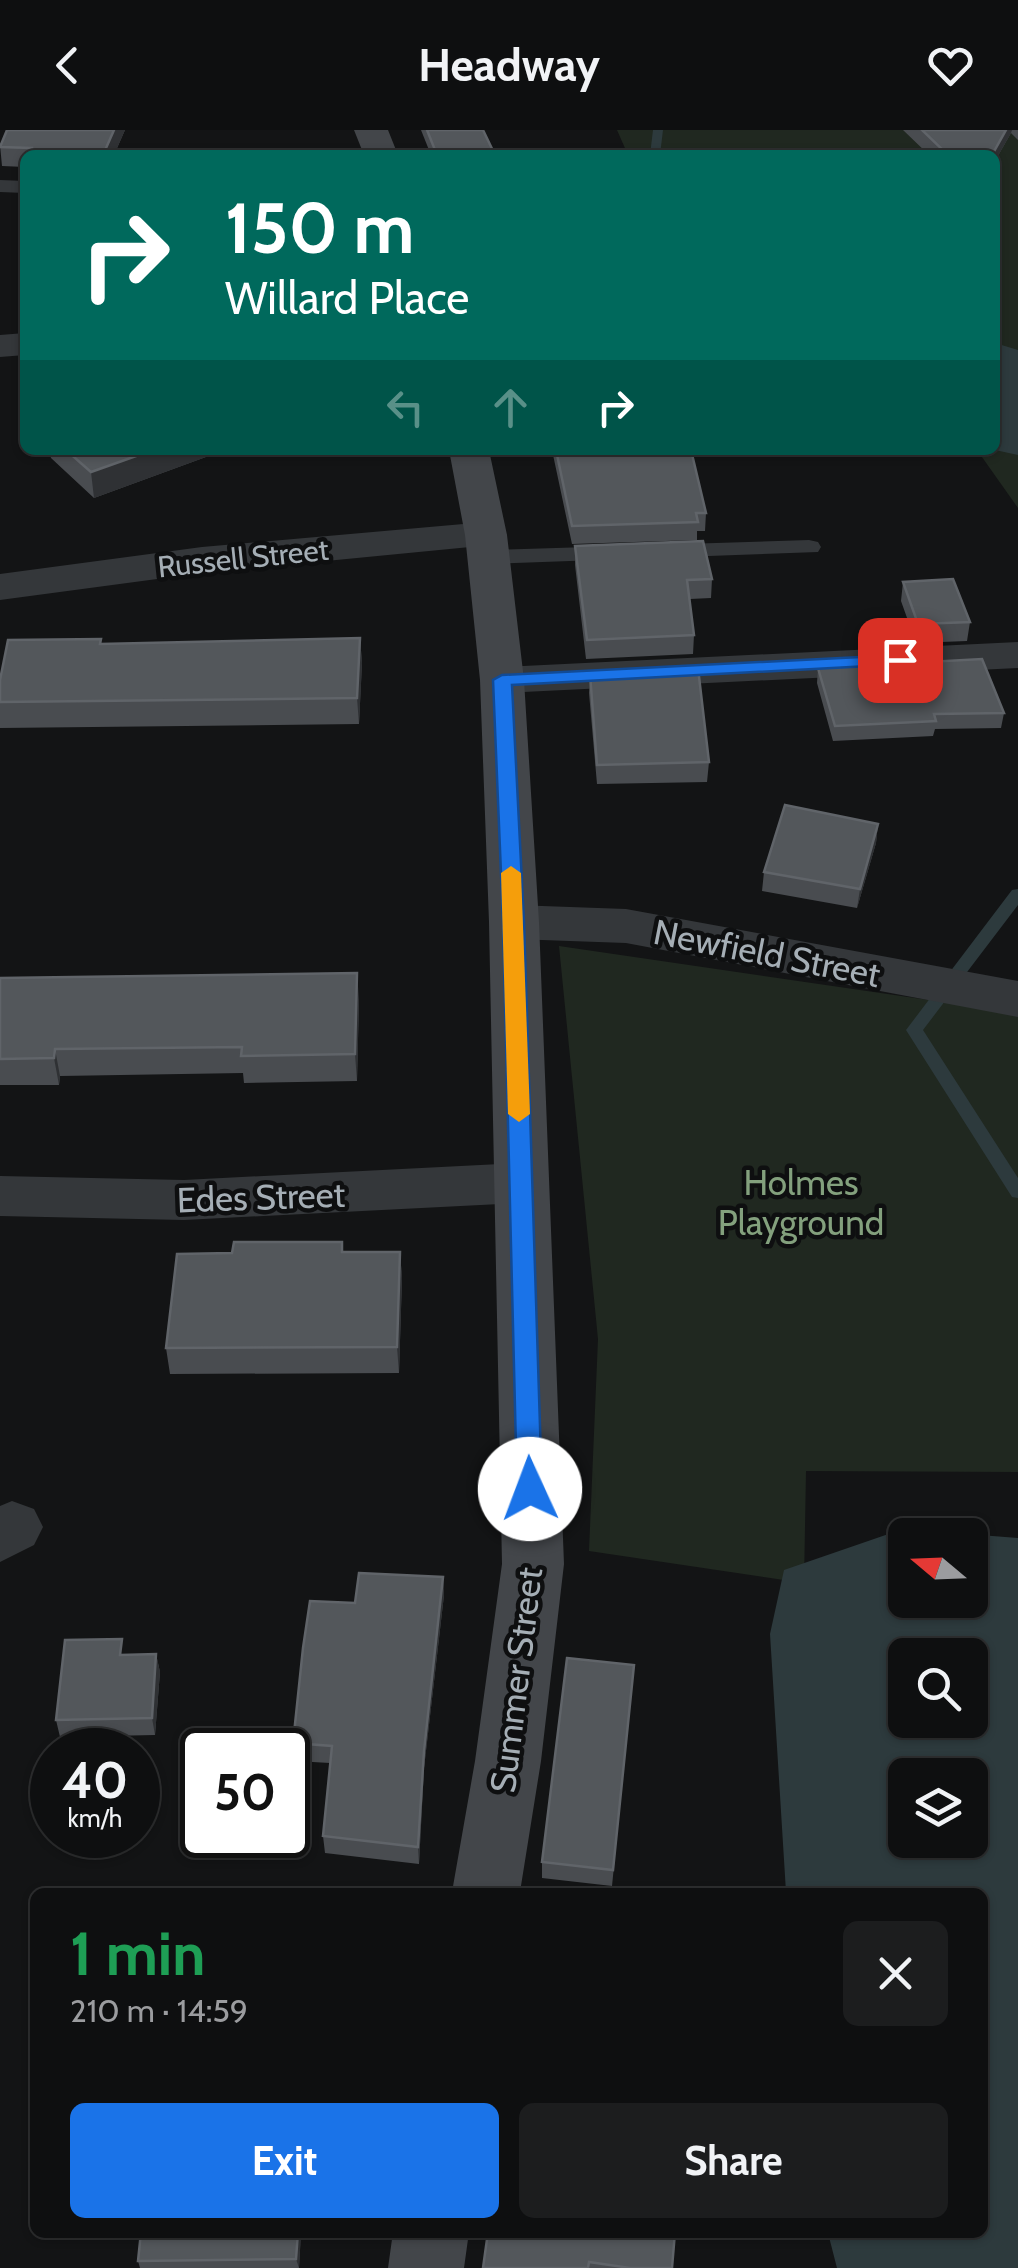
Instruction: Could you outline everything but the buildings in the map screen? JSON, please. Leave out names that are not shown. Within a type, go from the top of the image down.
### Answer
[{"type":"main road","name":"Summer Street","points":[[469,455],[488,546],[502,680],[514,922],[532,1564],[508,1761],[487,1888]]},
{"type":"main road","points":[[426,2268],[430,2238]]},
{"type":"street","name":"Russell Street","points":[[0,588],[202,560],[488,546]]},
{"type":"street","points":[[502,680],[1018,655]]},
{"type":"street","name":"Newfield Street","points":[[514,922],[626,926],[1015,999]]},
{"type":"street","name":"Edes Street","points":[[0,1196],[184,1200],[521,1183]]},
{"type":"lane","points":[[488,546],[809,547]]},
{"type":"green space","points":[[617,130],[1018,130],[1018,508],[981,455],[1000,455],[1000,150],[626,150]]},
{"type":"green space","name":"Holmes Playground","points":[[559,946],[1018,1013],[1018,1472],[806,1471],[804,1583],[589,1551],[598,1339]]},
{"type":"shaded area","points":[[1000,345],[1018,350],[1018,455],[1000,451]]},
{"type":"shaded area","points":[[888,1534],[888,1618],[988,1618],[988,1536],[1018,1538],[1018,2268],[837,2268],[829,2238],[988,2238],[988,1888],[786,1888],[770,1634],[784,1570]]},
{"type":"waterway","points":[[656,150],[658,130]]},
{"type":"waterway","points":[[1018,894],[914,1030],[1018,1192]]},
{"type":"slow traffic","points":[[511,873],[519,1114]]},
{"type":"route","points":[[530,1489],[514,922],[502,680],[900,660]]}]
